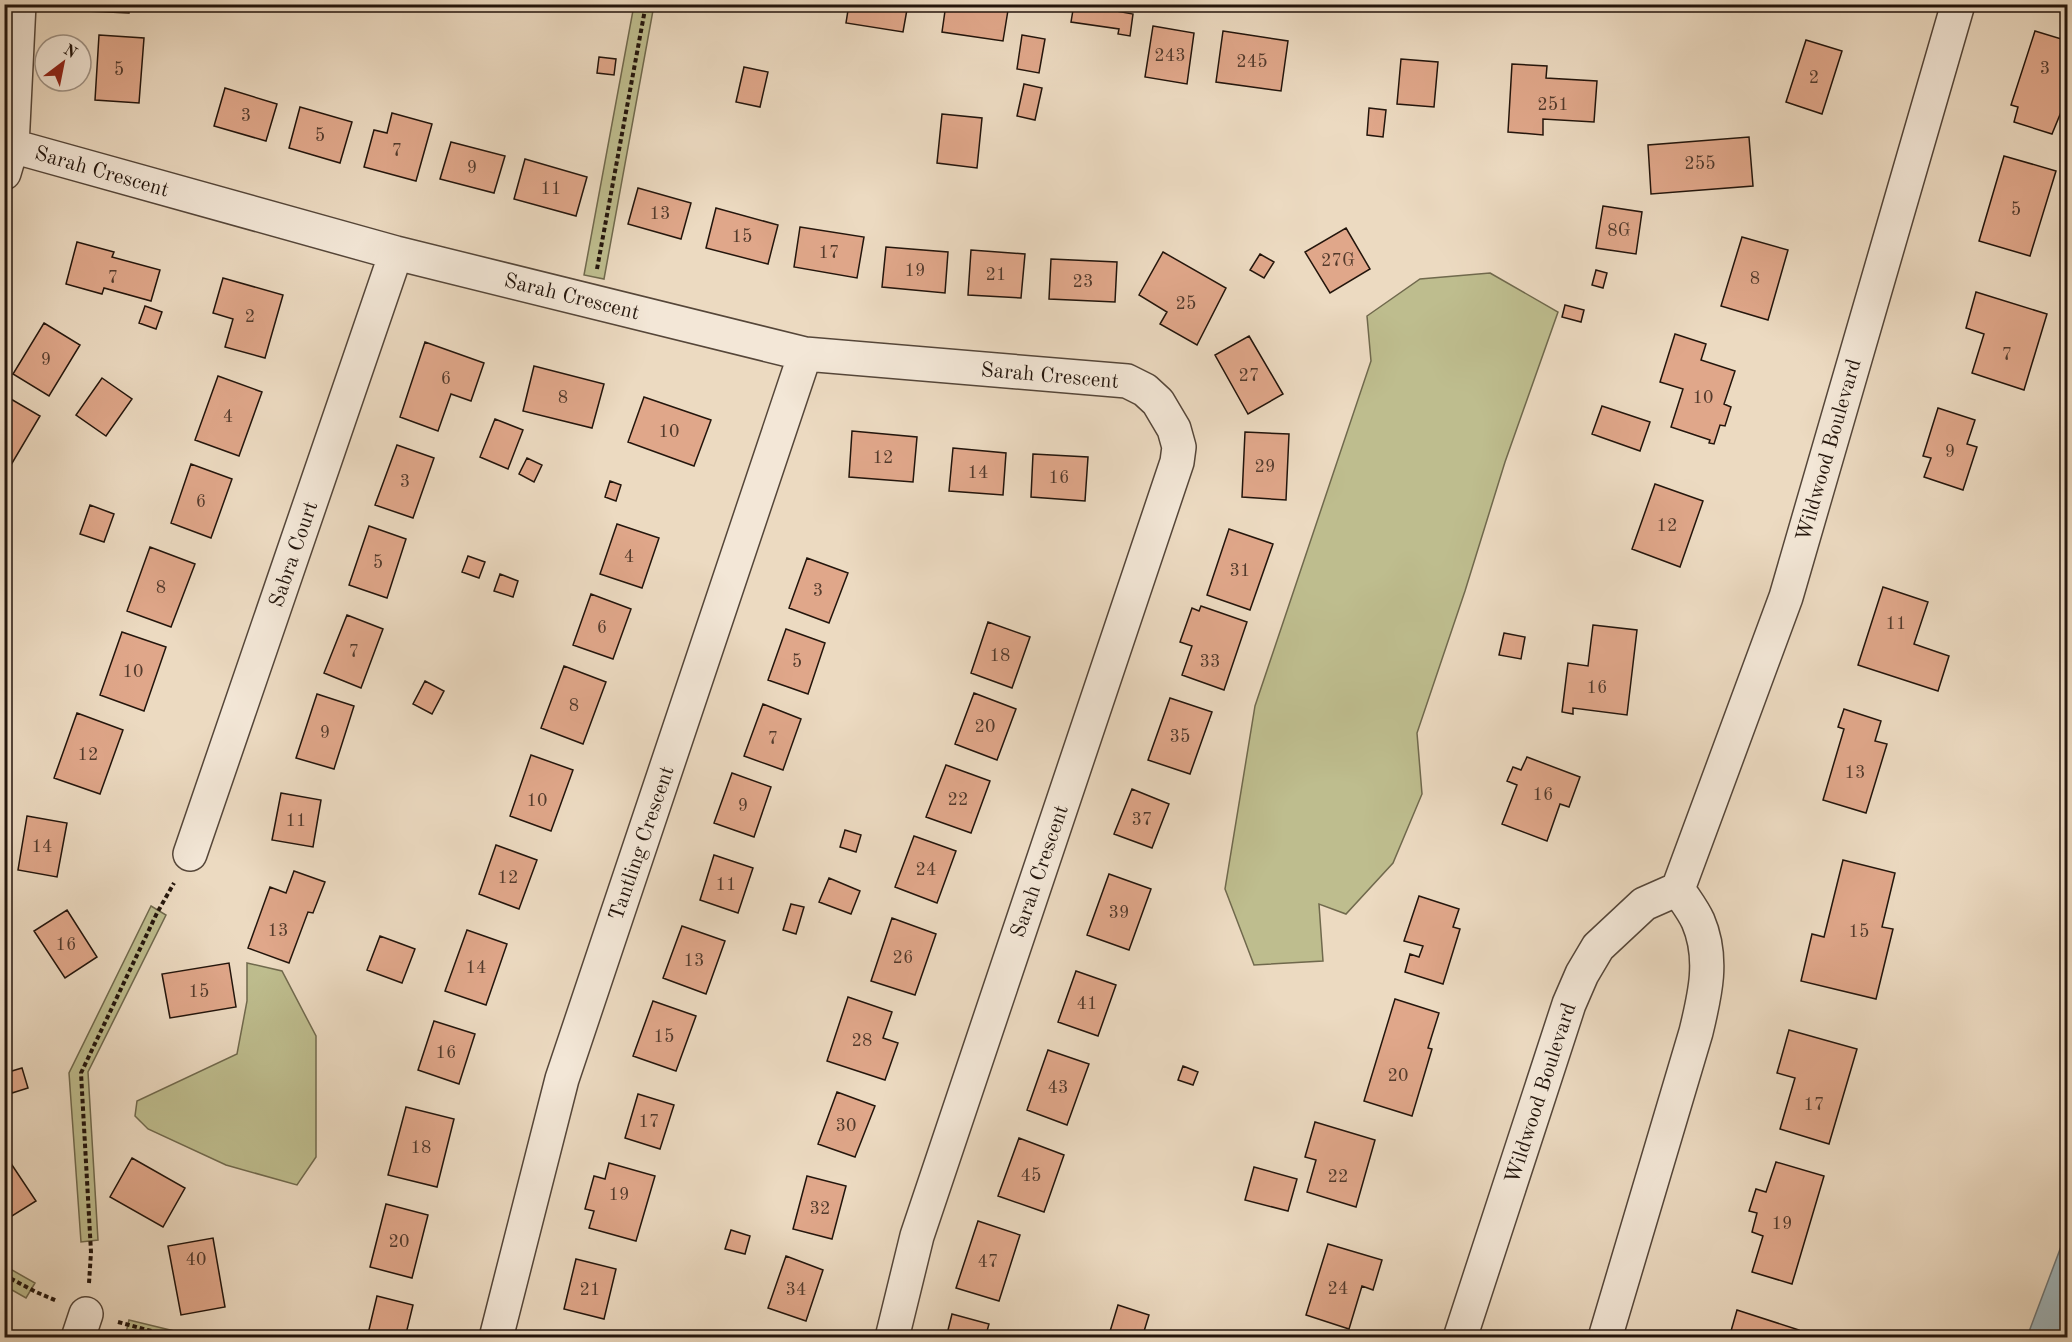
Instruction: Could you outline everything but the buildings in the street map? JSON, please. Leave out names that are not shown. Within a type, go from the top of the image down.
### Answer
[{"type":"street","points":[[8,159],[19,4]]},
{"type":"street","name":"Wildwood Boulevard","points":[[1460,1338],[1569,1004],[1582,974],[1598,947],[1644,904],[1678,890],[1786,597],[1958,4]]},
{"type":"street","name":"Sarah Crescent","points":[[8,159],[805,354],[1127,381],[1144,390],[1158,402],[1174,429],[1179,447],[1177,462],[917,1236],[892,1338]]},
{"type":"street","name":"Sabra Court","points":[[190,854],[396,254]]},
{"type":"street","name":"Tantling Crescent","points":[[496,1338],[562,1079],[805,354]]},
{"type":"street","points":[[1605,1338],[1693,1044],[1707,987],[1706,951],[1698,921],[1678,890]]},
{"type":"path","points":[[591,301],[646,4]]},
{"type":"path","points":[[82,1326],[91,1252],[81,1073],[157,912],[190,854]]},
{"type":"path","points":[[4,1275],[36,1292],[82,1326],[177,1338]]},
{"type":"shaded area","points":[[634,5],[654,5],[604,279],[584,275]]},
{"type":"shaded area","points":[[1490,273],[1558,312],[1505,462],[1417,733],[1422,794],[1393,863],[1346,914],[1319,904],[1323,961],[1254,965],[1225,889],[1255,706],[1371,361],[1367,316],[1420,279]]},
{"type":"shaded area","points":[[151,906],[166,915],[88,1072],[98,1240],[81,1242],[69,1073]]},
{"type":"shaded area","points":[[247,963],[282,971],[316,1036],[316,1157],[297,1185],[226,1165],[148,1129],[135,1116],[137,1101],[237,1054],[247,1001]]},
{"type":"shaded area","points":[[5,1266],[35,1283],[26,1298],[5,1286]]},
{"type":"shaded area","points":[[129,1320],[199,1337],[125,1337]]},
{"type":"water","points":[[2067,1225],[2067,1337],[2027,1337],[2065,1236]]}]
